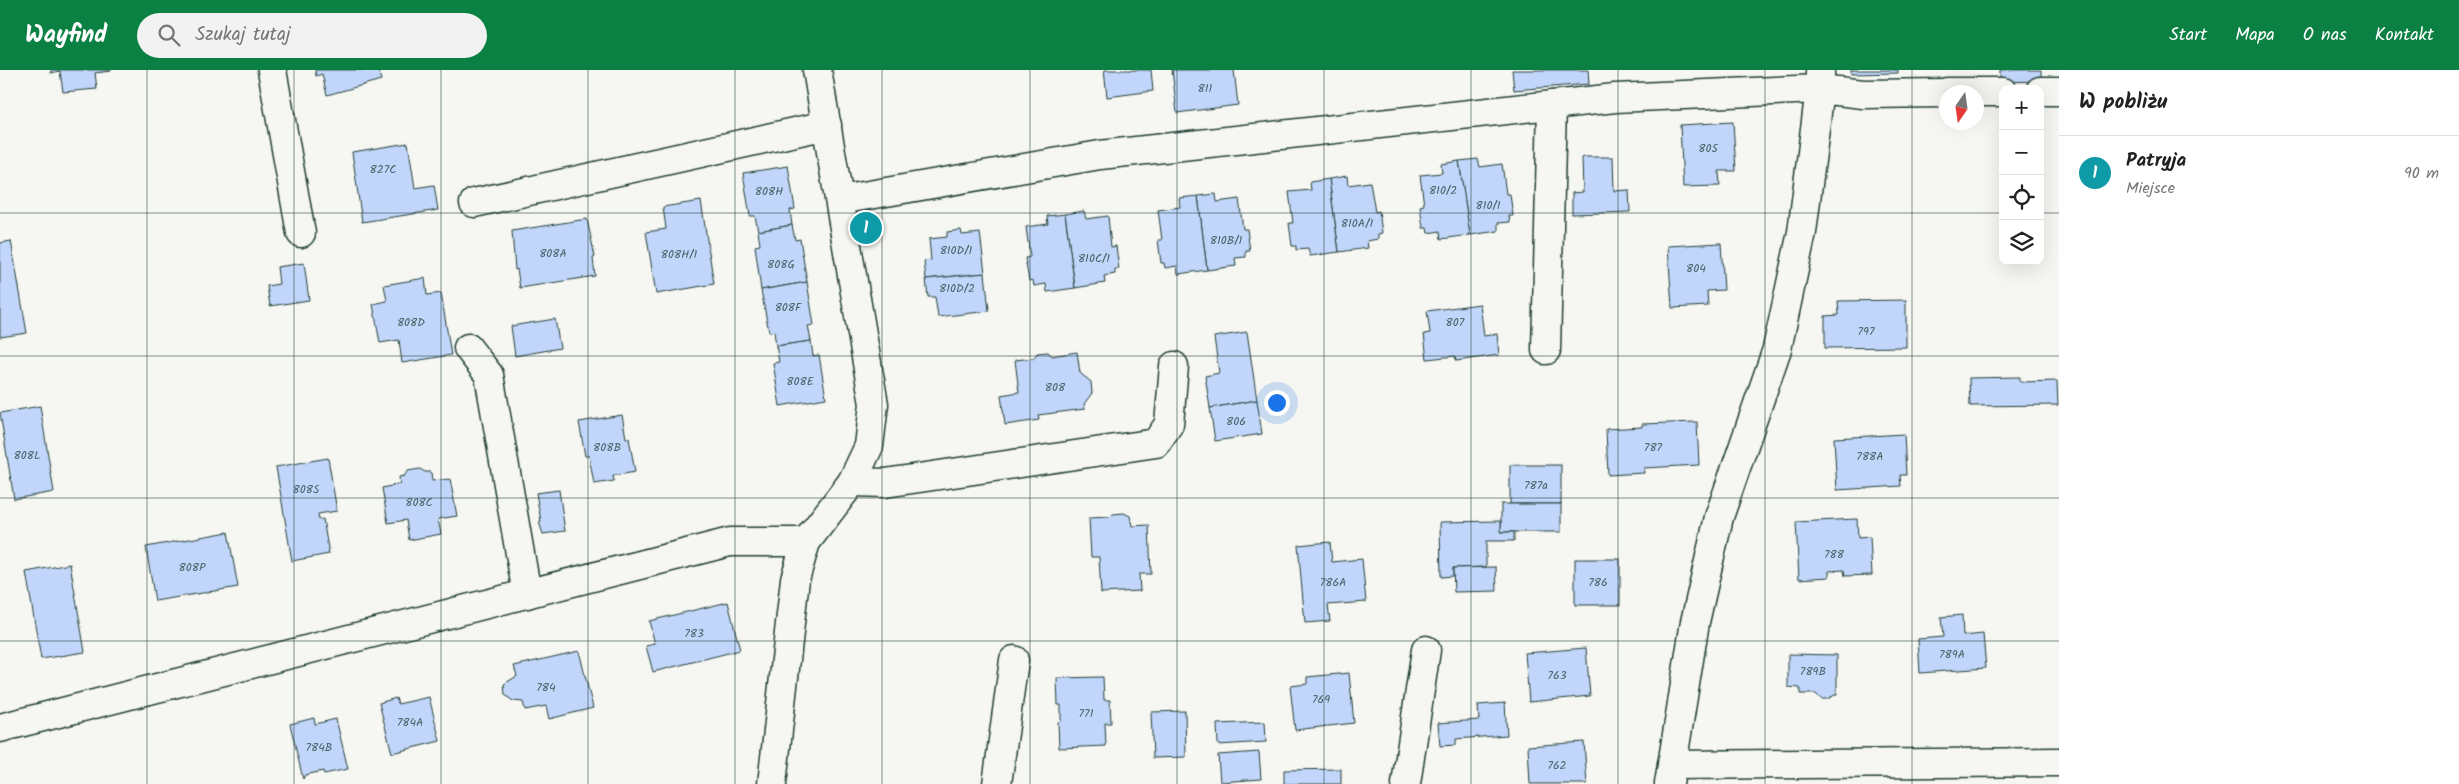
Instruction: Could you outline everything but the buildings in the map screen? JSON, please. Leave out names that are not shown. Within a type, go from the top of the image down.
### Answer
[{"type":"street","points":[[272,70],[301,233]]},
{"type":"street","points":[[772,784],[795,579],[806,542],[852,482],[869,446],[874,404],[818,70]]},
{"type":"street","points":[[840,200],[1100,155],[1615,98],[1820,80],[1863,94],[1939,92]]},
{"type":"street","points":[[1820,80],[1802,232],[1777,349],[1719,516],[1695,622],[1671,774],[2059,762]]},
{"type":"street","points":[[2044,91],[2059,91]]},
{"type":"street","points":[[1984,92],[1999,92]]},
{"type":"street","points":[[1546,350],[1552,105]]},
{"type":"street","points":[[474,203],[827,125]]},
{"type":"street","points":[[468,348],[489,375],[527,594]]},
{"type":"street","points":[[852,482],[885,483],[1156,444],[1169,424],[1174,366]]},
{"type":"street","points":[[2,720],[527,594],[730,542],[806,542]]},
{"type":"street","points":[[1406,784],[1426,650]]},
{"type":"street","points":[[997,784],[1014,660]]},
{"type":"place","name":"Patryja","points":[[866,228]]}]
